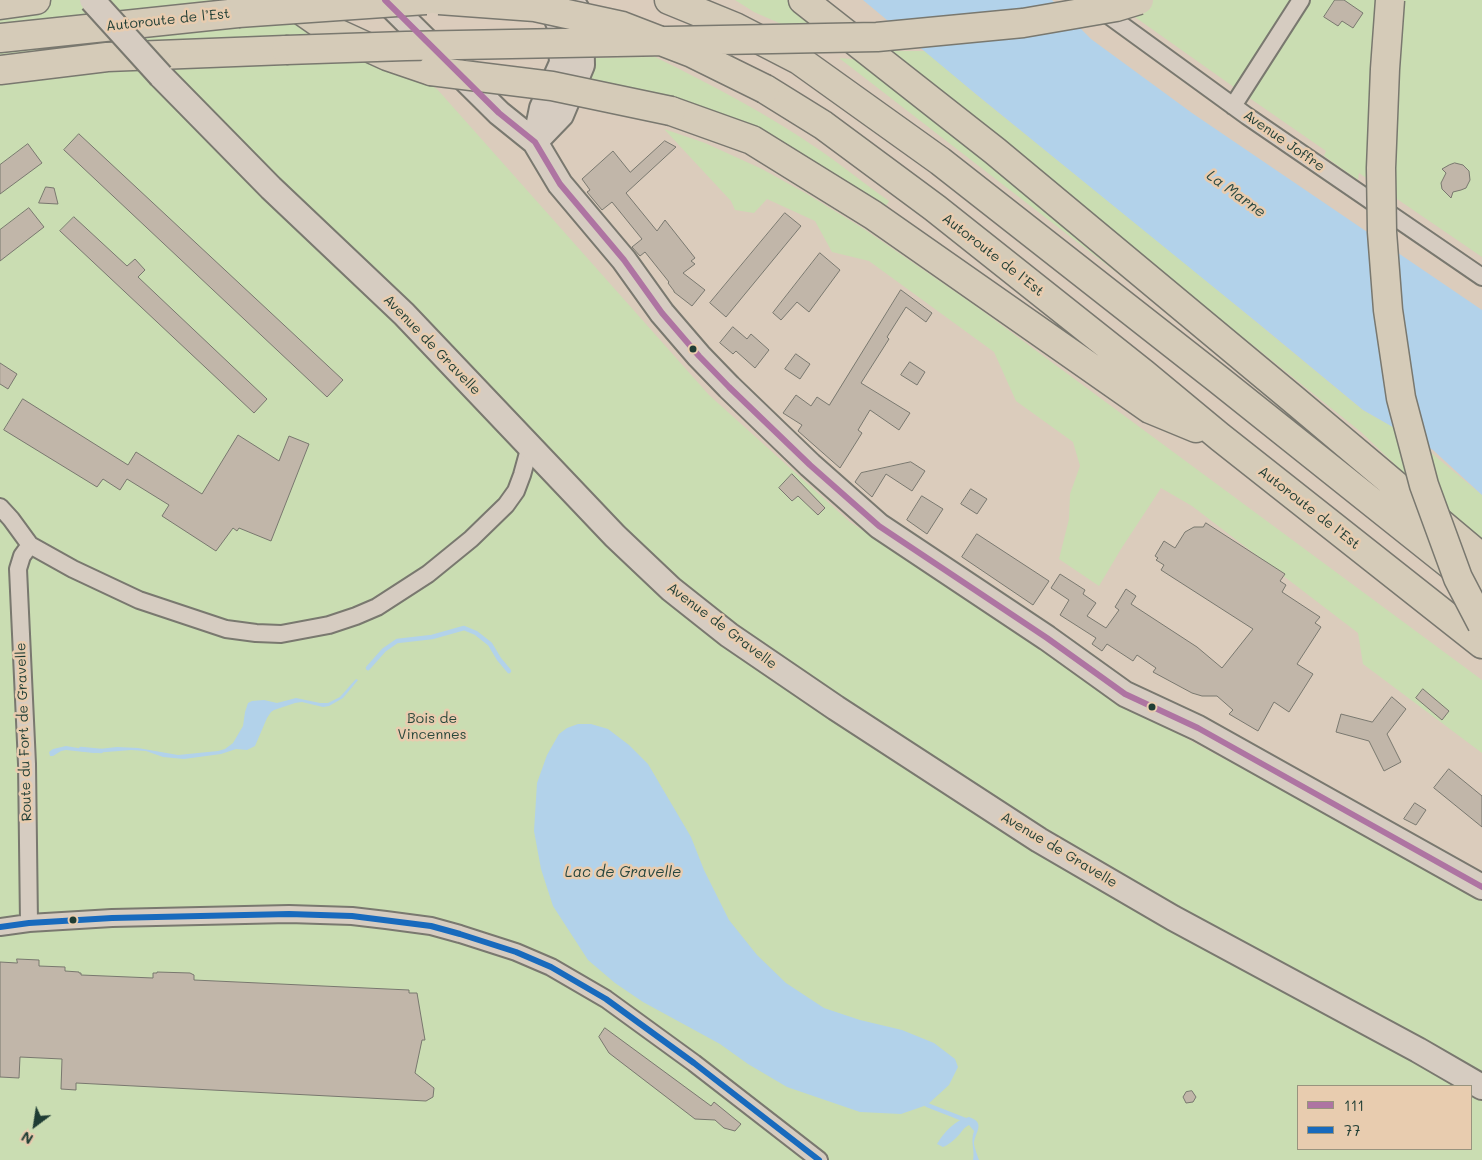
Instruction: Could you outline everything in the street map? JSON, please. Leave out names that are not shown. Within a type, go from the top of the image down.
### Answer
[{"type":"highway","points":[[0,5],[36,0]]},
{"type":"highway","points":[[286,0],[328,29],[387,56],[432,72],[552,86],[672,111],[752,140],[873,214],[1150,409],[1220,437]]},
{"type":"highway","name":"Autoroute de l’Est","points":[[0,38],[238,13],[426,0]]},
{"type":"highway","name":"Autoroute de l’Est","points":[[439,0],[535,7],[622,26],[692,53],[765,89],[823,125],[935,208],[1482,644]]},
{"type":"highway","points":[[669,0],[735,27],[799,60],[940,161],[1482,590]]},
{"type":"highway","points":[[803,0],[1003,158],[1482,558]]},
{"type":"highway","points":[[0,70],[107,56],[406,46],[877,37],[1023,23],[1116,7],[1139,0]]},
{"type":"highway","points":[[1390,0],[1381,168],[1382,232],[1388,310],[1401,398],[1424,485],[1458,578],[1482,624]]},
{"type":"street","name":"Avenue de Gravelle","points":[[92,0],[161,76],[271,188],[404,314],[615,536],[671,589],[729,635],[836,708],[1039,840],[1173,918],[1418,1050],[1482,1087]]},
{"type":"street","points":[[384,0],[500,113],[535,142],[560,184],[624,260],[662,313],[699,356],[810,464],[879,526],[1047,638],[1124,694],[1198,728],[1482,886]]},
{"type":"street","points":[[535,142],[542,108],[562,63],[560,27],[550,0]]},
{"type":"street","points":[[535,142],[561,116],[582,65],[581,16],[571,0]]},
{"type":"street","name":"Avenue Joffre","points":[[1088,0],[1109,7],[1233,106],[1482,277]]},
{"type":"street","points":[[1233,106],[1301,0]]},
{"type":"street","points":[[0,507],[30,545],[73,569],[139,600],[226,629],[256,634],[281,634],[329,625],[377,607],[444,562],[506,505],[516,491],[530,446]]},
{"type":"street","name":"Route du Fort de Gravelle","points":[[29,923],[27,764],[18,569],[22,556],[30,545]]},
{"type":"street","points":[[0,927],[29,923],[112,918],[230,914],[352,916],[431,926],[516,952],[551,966],[606,999],[650,1030],[819,1160]]},
{"type":"green space","name":"Bois de Vincennes","points":[[0,0],[296,0],[437,89],[709,395],[850,522],[1114,699],[1482,899],[1482,1160],[0,1160]]},
{"type":"green space","points":[[735,0],[787,0],[826,29],[795,30],[754,12]]},
{"type":"green space","points":[[1123,0],[1482,0],[1482,257],[1359,173],[1358,180],[1324,156],[1326,151],[1125,10]]},
{"type":"green space","points":[[886,51],[926,51],[977,95],[1363,410],[1395,428],[1408,477],[1361,432]]},
{"type":"green space","points":[[655,57],[740,101],[821,151],[889,201],[882,212],[781,151],[583,84],[590,58]]},
{"type":"green space","points":[[839,58],[863,60],[1239,367]]},
{"type":"green space","points":[[664,129],[705,143],[762,169],[864,229],[973,304],[1482,680],[1482,753],[1363,664],[1358,633],[1192,506],[1161,488],[1099,586],[1059,559],[1069,519],[1070,494],[1080,466],[1073,442],[1016,401],[994,352],[869,261],[832,252],[815,221],[767,199],[754,213],[735,210],[731,201]]},
{"type":"green space","points":[[1423,446],[1482,495],[1482,551],[1448,523]]},
{"type":"water","name":"La Marne","points":[[863,0],[1052,0],[1091,39],[1192,113],[1482,310],[1482,495],[1433,450],[1363,410]]},
{"type":"water","points":[[356,679],[358,680],[343,698],[329,706],[323,707],[302,702],[274,710],[267,718],[255,746],[247,750],[236,749],[221,754],[184,759],[163,757],[146,751],[131,750],[94,753],[66,750],[53,756],[50,756],[49,752],[66,746],[90,750],[117,747],[138,748],[178,755],[218,751],[225,749],[233,743],[243,726],[248,703],[264,700],[277,703],[296,698],[328,703],[340,697]]},
{"type":"water","name":"Lac de Gravelle","points":[[578,724],[591,724],[608,729],[629,745],[648,764],[691,837],[704,870],[729,920],[757,955],[786,983],[824,1008],[860,1020],[902,1030],[934,1043],[955,1059],[958,1067],[949,1085],[927,1105],[901,1114],[860,1112],[787,1087],[748,1064],[720,1044],[643,1002],[615,983],[588,960],[553,906],[541,869],[534,831],[537,783],[547,755],[559,734],[567,728]]},
{"type":"water","points":[[969,1117],[974,1119],[978,1125],[974,1144],[979,1160],[973,1160],[972,1139],[974,1131],[969,1125],[947,1145],[943,1147],[937,1144],[950,1127]]},
{"type":"building","points":[[1335,0],[1344,0],[1363,13],[1353,28],[1342,21],[1338,26],[1324,17]]},
{"type":"building","points":[[79,134],[343,380],[327,397],[64,150]]},
{"type":"building","points":[[665,141],[676,147],[626,193],[657,231],[665,220],[695,258],[691,261],[695,264],[683,273],[705,290],[692,306],[674,292],[669,282],[645,252],[640,256],[632,247],[642,239],[612,202],[602,210],[587,192],[590,190],[582,179],[613,151],[630,172]]},
{"type":"building","points":[[28,144],[42,163],[0,194],[0,165]]},
{"type":"building","points":[[1455,163],[1463,165],[1469,171],[1470,180],[1466,188],[1453,192],[1451,198],[1442,189],[1441,183],[1446,173],[1442,169]]},
{"type":"building","points":[[46,187],[54,188],[58,204],[39,203]]},
{"type":"building","points":[[29,208],[44,227],[0,261],[0,230]]},
{"type":"building","points":[[785,213],[801,226],[726,317],[710,303]]},
{"type":"building","points":[[74,217],[127,266],[135,259],[145,270],[138,277],[267,399],[254,413],[60,231]]},
{"type":"building","points":[[820,253],[840,270],[809,312],[797,302],[781,320],[773,313]]},
{"type":"building","points":[[901,290],[932,313],[926,322],[906,307],[887,337],[889,339],[861,383],[910,413],[899,430],[870,410],[858,430],[862,433],[840,468],[798,431],[802,425],[783,413],[796,395],[811,406],[817,397],[829,405]]},
{"type":"building","points":[[733,327],[747,339],[751,334],[769,350],[755,368],[736,351],[733,354],[720,343]]},
{"type":"building","points":[[796,354],[810,364],[800,379],[785,369]]},
{"type":"building","points":[[910,362],[925,372],[917,385],[901,375]]},
{"type":"building","points":[[0,363],[17,374],[8,389],[0,384]]},
{"type":"building","points":[[23,399],[128,465],[136,452],[202,494],[238,435],[279,461],[289,436],[309,444],[271,541],[239,528],[237,531],[233,528],[216,551],[162,516],[169,505],[127,479],[120,490],[103,479],[97,487],[4,430]]},
{"type":"building","points":[[911,462],[925,471],[912,491],[886,474],[872,497],[855,482],[861,473]]},
{"type":"building","points":[[792,474],[825,508],[818,515],[798,496],[792,501],[779,488]]},
{"type":"building","points":[[971,489],[987,499],[977,514],[961,504]]},
{"type":"building","points":[[922,496],[943,509],[927,534],[907,520]]},
{"type":"building","points":[[1206,523],[1285,574],[1280,581],[1286,585],[1282,592],[1320,617],[1315,623],[1321,627],[1297,664],[1313,674],[1289,712],[1274,702],[1258,731],[1229,714],[1233,710],[1217,696],[1202,696],[1192,693],[1153,672],[1156,668],[1137,655],[1133,661],[1107,644],[1102,651],[1092,644],[1096,638],[1060,615],[1069,600],[1051,588],[1060,574],[1085,590],[1083,594],[1096,603],[1087,616],[1106,628],[1119,610],[1115,607],[1126,589],[1136,596],[1131,604],[1197,647],[1222,668],[1253,629],[1161,570],[1164,565],[1156,560],[1158,558],[1155,556],[1164,541],[1175,548],[1185,532],[1194,527],[1203,527]]},
{"type":"building","points":[[977,534],[1049,581],[1033,605],[962,557]]},
{"type":"building","points":[[1423,689],[1449,711],[1442,720],[1416,698]]},
{"type":"building","points":[[1392,697],[1406,709],[1387,734],[1401,762],[1384,771],[1369,741],[1336,732],[1341,714],[1372,722]]},
{"type":"building","points":[[1449,769],[1482,796],[1482,827],[1434,788]]},
{"type":"building","points":[[1415,803],[1426,810],[1416,825],[1404,819]]},
{"type":"building","points":[[17,959],[39,960],[39,966],[65,967],[65,971],[79,972],[81,975],[153,978],[153,973],[157,972],[190,973],[194,975],[194,980],[409,990],[409,993],[417,993],[425,1040],[422,1040],[415,1073],[434,1088],[433,1097],[426,1101],[76,1083],[76,1090],[61,1089],[62,1059],[20,1057],[19,1078],[0,1077],[0,962],[17,963]]},
{"type":"building","points":[[605,1028],[711,1106],[714,1102],[741,1124],[735,1131],[724,1128],[715,1120],[695,1119],[609,1053],[599,1037]]},
{"type":"building","points":[[1192,1091],[1196,1097],[1193,1102],[1186,1103],[1183,1097],[1186,1092]]},
{"type":"waterway","points":[[368,668],[384,650],[397,641],[432,637],[464,628],[476,633],[490,644],[509,671]]},
{"type":"waterway","points":[[81,749],[101,751]]},
{"type":"waterway","points":[[927,1105],[968,1121]]},
{"type":"transit line","name":"111","points":[[385,0],[499,113],[535,142],[560,184],[624,260],[662,313],[699,356],[810,465],[879,526],[1047,638],[1125,694],[1198,728],[1482,887]]},
{"type":"transit line","name":"77","points":[[0,927],[29,923],[112,918],[289,914],[352,916],[431,926],[460,934],[516,952],[551,967],[606,999],[694,1063],[819,1160]]}]
